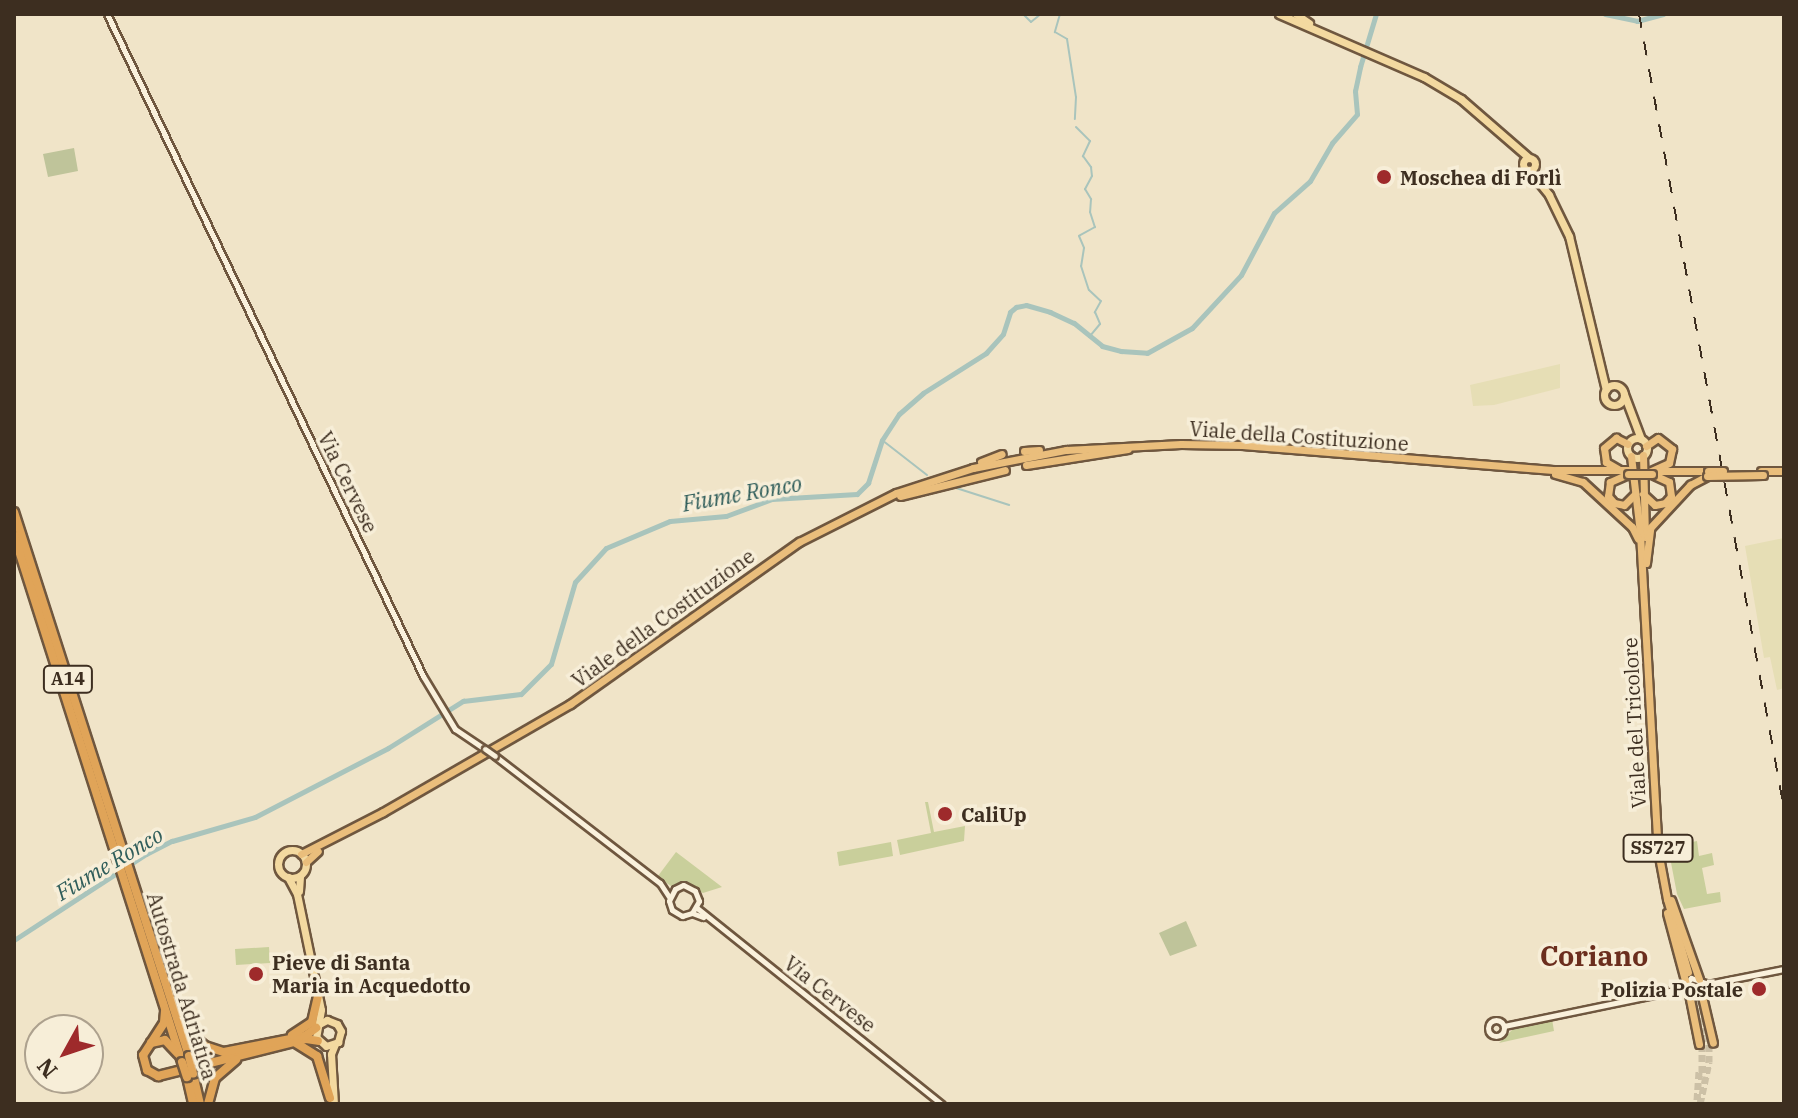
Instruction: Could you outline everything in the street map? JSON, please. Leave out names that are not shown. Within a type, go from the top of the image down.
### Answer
[{"type":"highway","points":[[1628,472],[1608,465],[1603,452],[1613,439],[1667,442],[1672,449],[1671,460],[1652,472]]},
{"type":"highway","points":[[1024,451],[1117,445]]},
{"type":"highway","name":"Viale della Costituzione","points":[[546,721],[799,546],[897,495],[996,464],[1117,445],[1242,445],[1345,455]]},
{"type":"highway","name":"Viale della Costituzione","points":[[1034,457],[1128,449],[1245,448],[1501,468],[1628,472]]},
{"type":"highway","points":[[1026,465],[1128,449]]},
{"type":"highway","points":[[897,495],[1002,454]]},
{"type":"highway","points":[[1628,472],[1610,482],[1608,496],[1614,503],[1624,505],[1639,492],[1643,455]]},
{"type":"highway","points":[[1631,456],[1639,492],[1644,563]]},
{"type":"highway","points":[[1501,468],[1555,474],[1784,473]]},
{"type":"highway","points":[[897,495],[1005,470]]},
{"type":"highway","points":[[1652,472],[1707,476],[1762,473]]},
{"type":"highway","points":[[1652,472],[1669,482],[1672,491],[1670,502]]},
{"type":"highway","points":[[1555,474],[1583,482],[1628,524],[1637,537],[1644,563]]},
{"type":"highway","points":[[1644,563],[1649,531],[1670,502],[1690,485],[1707,476]]},
{"type":"highway","points":[[1639,492],[1650,503],[1660,505],[1670,502]]},
{"type":"highway","name":"Autostrada Adriatica","points":[[14,512],[151,956],[186,1059]]},
{"type":"highway","name":"Autostrada Adriatica","points":[[14,535],[119,848]]},
{"type":"highway","name":"Viale del Tricolore","points":[[1644,563],[1655,818],[1669,899],[1690,971]]},
{"type":"highway","points":[[301,854],[319,847],[546,721]]},
{"type":"highway","points":[[306,862],[317,852],[546,721]]},
{"type":"highway","points":[[1669,899],[1700,980]]},
{"type":"highway","points":[[1669,899],[1668,924],[1686,984]]},
{"type":"highway","name":"Autostrada Adriatica","points":[[136,903],[167,987],[200,1104]]},
{"type":"highway","name":"A14","points":[[151,956],[166,1015],[144,1051],[144,1064],[158,1076],[231,1058],[286,1038],[312,1022],[318,996]]},
{"type":"highway","name":"A14","points":[[167,987],[183,1020],[199,1042],[224,1052],[296,1043]]},
{"type":"highway","points":[[1702,991],[1713,1043]]},
{"type":"highway","points":[[1688,994],[1699,1044]]},
{"type":"highway","points":[[286,1038],[305,1036],[318,1026]]},
{"type":"highway","points":[[149,1043],[165,1040],[186,1059]]},
{"type":"highway","points":[[296,1043],[321,1043]]},
{"type":"highway","points":[[296,1043],[318,1058],[332,1102]]},
{"type":"highway","name":"A14","points":[[208,1104],[208,1093],[221,1072],[247,1051]]},
{"type":"highway","name":"Autostrada Adriatica","points":[[190,1076],[193,1104]]},
{"type":"main road","name":"Via Cervese","points":[[107,14],[418,666],[452,725],[660,883],[675,889],[683,885],[695,891],[695,911]]},
{"type":"main road","points":[[1279,14],[1424,77],[1461,99],[1526,160],[1557,209],[1576,256],[1600,370],[1606,390],[1607,401],[1617,404],[1632,419],[1637,442],[1631,456],[1643,455],[1637,442],[1624,394],[1600,370]]},
{"type":"main road","points":[[1296,14],[1332,37]]},
{"type":"main road","points":[[1606,390],[1615,385]]},
{"type":"main road","points":[[1617,404],[1624,394]]},
{"type":"main road","points":[[290,851],[301,854],[306,862],[300,876],[304,913],[324,1008],[330,1021],[341,1031],[331,1054],[332,1102],[318,1026],[318,996],[297,894],[280,869],[280,859],[290,851]]},
{"type":"main road","points":[[288,877],[300,876]]},
{"type":"main road","name":"Via Cervese","points":[[660,883],[676,913],[695,911],[707,919],[940,1104]]},
{"type":"main road","points":[[669,897],[675,889]]},
{"type":"main road","points":[[1504,1026],[1671,991],[1691,978],[1708,984],[1784,971]]},
{"type":"main road","points":[[1671,991],[1688,994],[1784,971]]},
{"type":"main road","points":[[1700,980],[1702,991]]},
{"type":"main road","points":[[1686,984],[1688,994]]},
{"type":"main road","points":[[318,1026],[330,1021]]},
{"type":"main road","points":[[321,1043],[335,1044]]},
{"type":"shaded area","points":[[1560,364],[1560,388],[1494,405],[1473,406],[1470,385]]},
{"type":"shaded area","points":[[1784,538],[1784,688],[1777,690],[1770,657],[1764,658],[1745,546]]},
{"type":"green space","points":[[74,148],[78,171],[48,177],[43,154]]},
{"type":"green space","points":[[925,802],[928,802],[934,832],[965,826],[964,841],[900,855],[897,840],[931,833]]},
{"type":"green space","points":[[1697,841],[1699,856],[1712,853],[1714,865],[1702,868],[1707,894],[1720,892],[1721,902],[1684,909],[1677,894],[1668,847]]},
{"type":"green space","points":[[891,842],[893,856],[839,866],[837,852]]},
{"type":"green space","points":[[676,852],[722,887],[703,893],[688,884],[671,886],[644,868],[658,876]]},
{"type":"green space","points":[[1186,921],[1197,946],[1170,956],[1159,933]]},
{"type":"green space","points":[[269,947],[270,963],[236,965],[235,949]]},
{"type":"green space","points":[[1552,1019],[1554,1031],[1499,1043],[1515,1027]]},
{"type":"waterway","points":[[1023,14],[1031,22],[1041,14]]},
{"type":"waterway","points":[[1060,14],[1055,32],[1067,39],[1076,97],[1075,119]]},
{"type":"waterway","name":"Fiume Ronco","points":[[14,940],[146,854],[172,841],[255,817],[388,748],[463,701],[521,694],[551,664],[575,582],[606,548],[670,521],[726,516],[772,499],[857,494],[868,483],[882,440],[899,414],[923,393],[986,353],[1003,334],[1010,312],[1016,307],[1026,305],[1050,312],[1074,323],[1102,346],[1121,351],[1147,353],[1192,328],[1241,275],[1274,213],[1310,181],[1332,143],[1357,114],[1355,91],[1376,14]]},
{"type":"waterway","name":"Fiume Ronco","points":[[1605,14],[1637,21],[1663,14]]},
{"type":"waterway","points":[[1076,127],[1090,141],[1083,156],[1091,167],[1092,176],[1085,189],[1091,199],[1090,212],[1095,227],[1079,236],[1084,248],[1081,266],[1089,290],[1101,301],[1095,312],[1100,324],[1089,337]]},
{"type":"waterway","points":[[882,440],[927,475]]},
{"type":"waterway","points":[[953,487],[1009,505]]},
{"type":"tunnel","points":[[1692,971],[1700,999]]},
{"type":"tunnel","points":[[1696,997],[1702,1034],[1702,1076]]},
{"type":"tunnel","points":[[1700,1104],[1709,1062],[1709,1035]]},
{"type":"tunnel","points":[[1697,1100],[1699,1070]]},
{"type":"railway","points":[[1639,14],[1784,809]]},
{"type":"place","name":"Moschea di Forlì","points":[[1384,177]]},
{"type":"place","name":"CaliUp","points":[[945,814]]},
{"type":"place","name":"Pieve di Santa Maria in Acquedotto","points":[[256,974]]},
{"type":"place","name":"Polizia Postale","points":[[1759,989]]},
{"type":"district","name":"Coriano","points":[[1594,956]]}]
